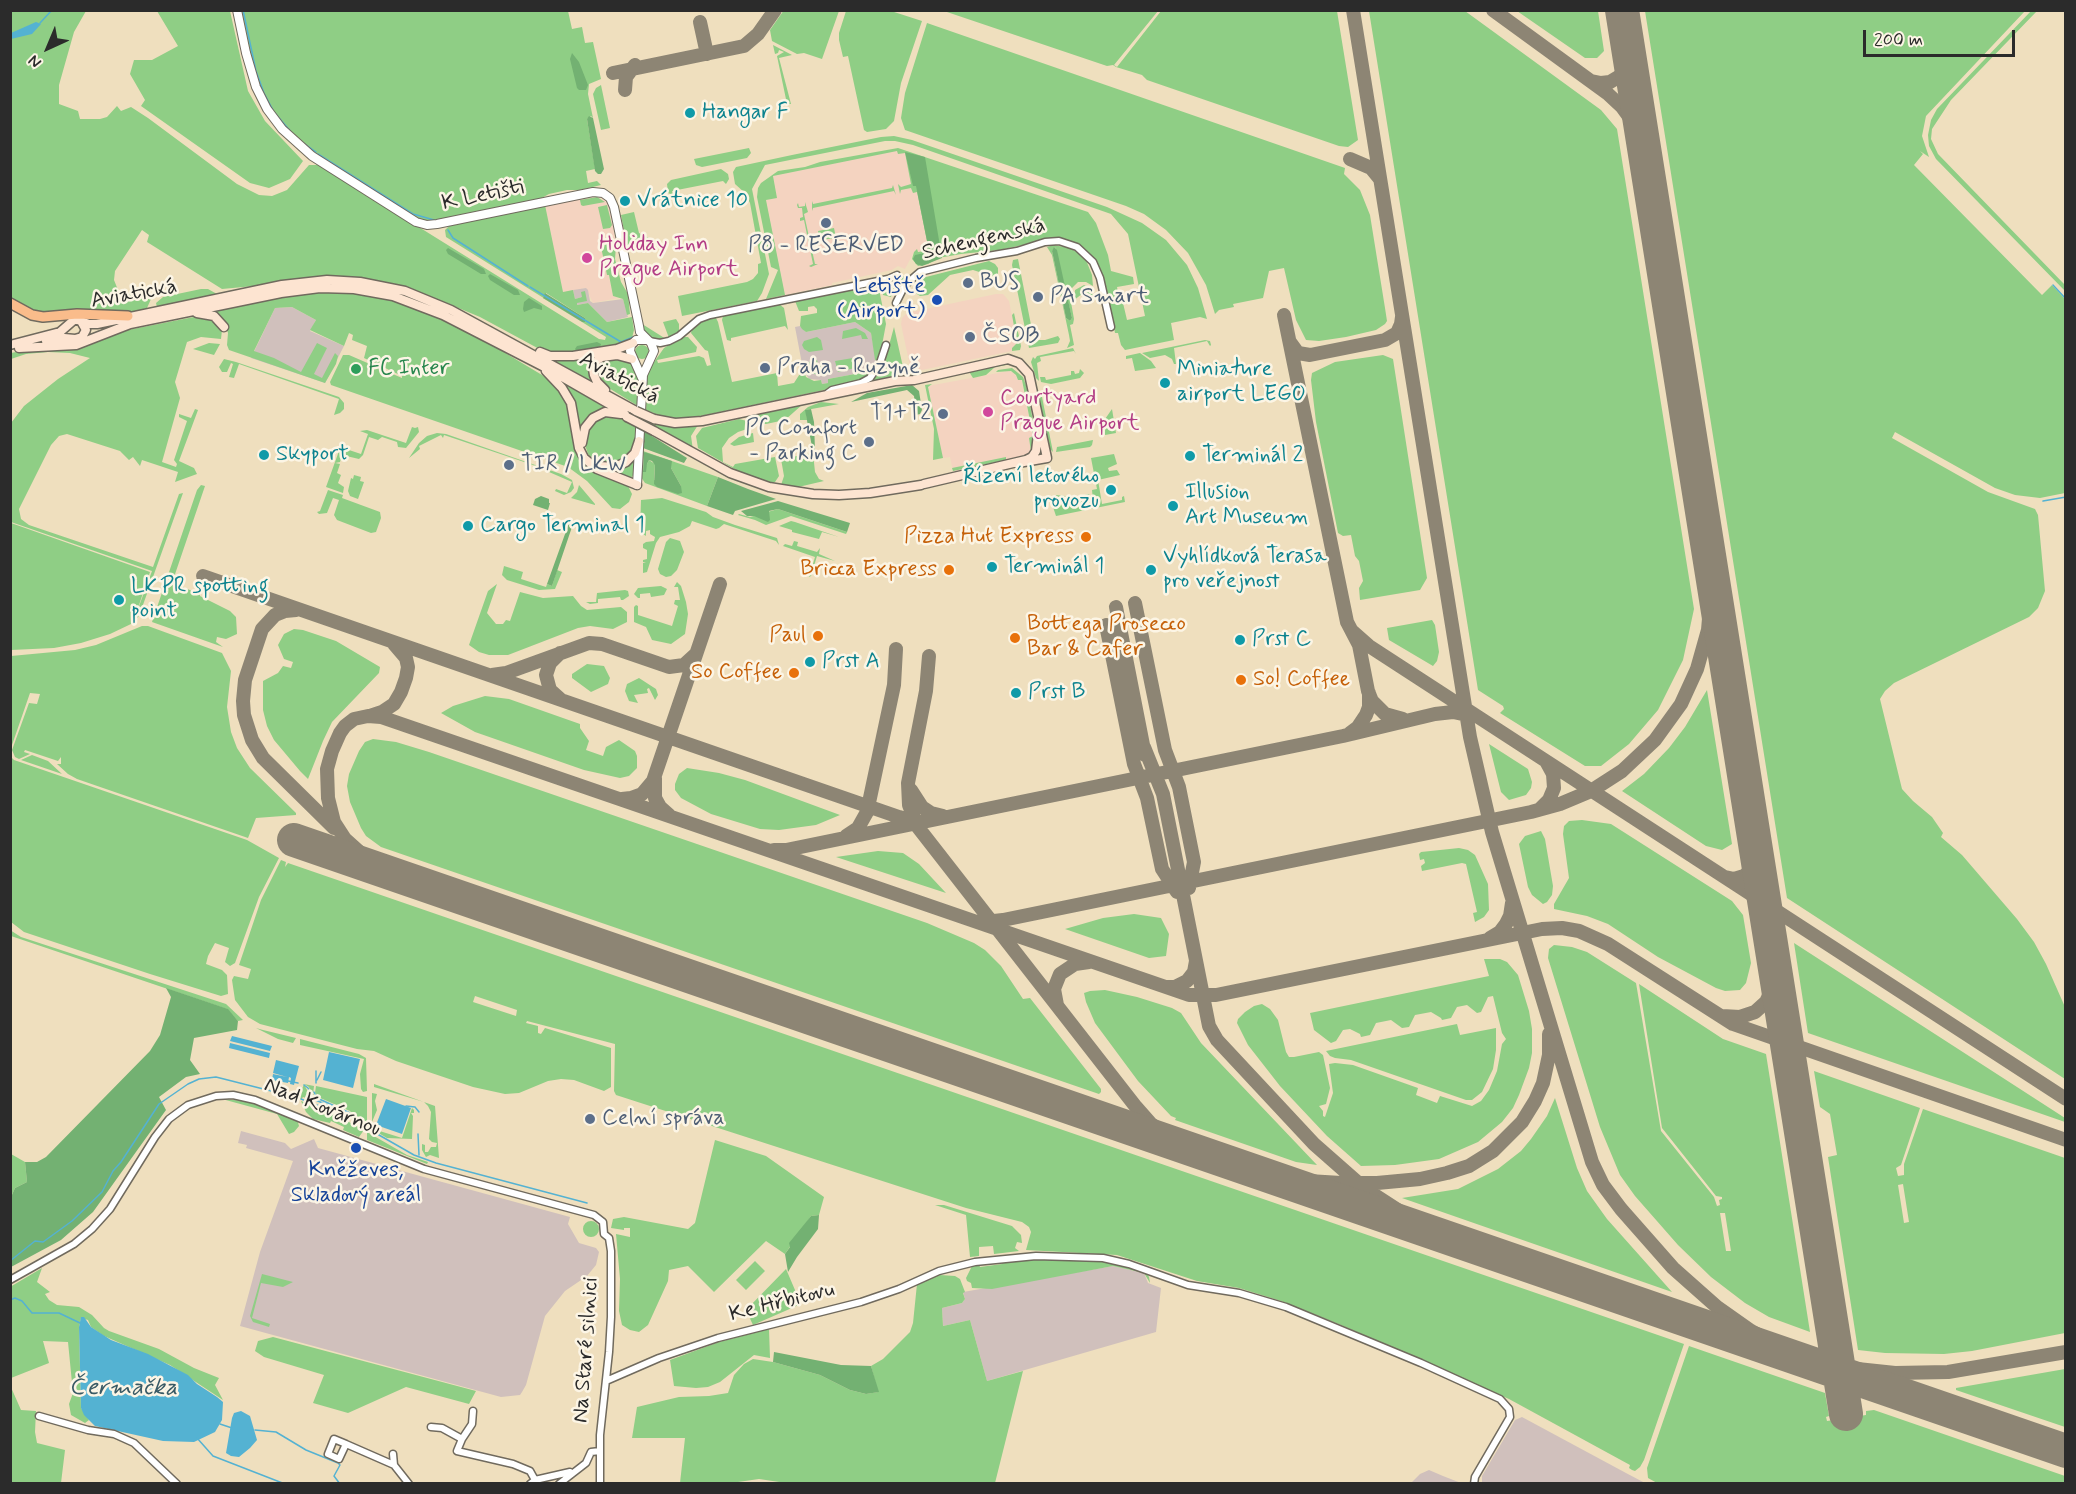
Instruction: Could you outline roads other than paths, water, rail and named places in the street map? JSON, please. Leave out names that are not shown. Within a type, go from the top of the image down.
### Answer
[{"type":"highway","points":[[10,304],[32,315],[42,317],[77,314],[129,320]]},
{"type":"highway","points":[[10,304],[30,317],[43,321],[74,322]]},
{"type":"main road","name":"Aviatická","points":[[12,347],[57,333],[74,322],[97,324],[129,320],[187,312],[294,291],[327,288],[367,291],[393,296],[424,307],[543,368],[718,468],[755,484],[813,494],[854,494],[922,483],[1018,463],[1032,457],[1038,443],[1036,423],[1038,413],[1029,374],[1024,367],[1014,361],[1003,360],[914,380],[895,381],[694,422],[675,423],[654,419],[628,407],[489,329],[441,305],[412,294],[374,284],[337,280],[274,286],[129,320],[81,344],[12,347]]},
{"type":"main road","points":[[187,312],[212,315],[224,327]]},
{"type":"main road","points":[[12,347],[77,338],[129,320]]},
{"type":"main road","points":[[74,322],[84,324],[86,330],[77,338],[68,334],[74,322]]},
{"type":"main road","points":[[489,329],[513,337],[540,352],[556,356],[573,356],[617,349],[634,342]]},
{"type":"main road","points":[[619,402],[597,382],[593,372],[594,366],[596,361],[602,357],[622,355],[633,360]]},
{"type":"main road","points":[[543,368],[562,388],[571,403],[579,448],[584,458],[597,470],[638,484]]},
{"type":"main road","points":[[627,417],[619,413],[605,412],[597,415],[587,424],[583,432],[582,445],[588,458],[598,466],[638,484]]},
{"type":"main road","points":[[1018,463],[1047,458],[1038,413]]},
{"type":"main road","points":[[598,466],[615,467],[626,462],[635,453],[639,441]]},
{"type":"street","name":"K Letišti","points":[[237,10],[256,87],[267,109],[282,129],[312,156],[416,222],[428,225],[437,224],[593,192],[606,195],[614,207],[640,332],[654,348],[642,380],[638,484]]},
{"type":"street","name":"Schengenská","points":[[896,303],[903,286],[918,273],[1045,242],[1059,241],[1073,245],[1087,254],[1093,262],[1100,278],[1112,327]]},
{"type":"street","points":[[634,342],[641,339],[664,342],[678,336],[695,322],[710,315],[888,279],[897,275]]},
{"type":"street","name":"K Letišti","points":[[638,323],[630,351],[642,380]]},
{"type":"street","points":[[633,360],[642,364],[652,357],[664,342]]},
{"type":"street","points":[[825,396],[832,390],[861,383],[870,378],[880,363],[886,345]]},
{"type":"street","name":"Nad Kovárnou","points":[[10,1280],[83,1237],[110,1209],[155,1137],[170,1119],[188,1105],[216,1096],[233,1095],[261,1101],[424,1169],[581,1212],[597,1217],[603,1222]]},
{"type":"street","name":"Na Staré silnici","points":[[600,1484],[600,1435],[611,1317],[611,1251],[609,1238],[604,1234],[603,1222]]},
{"type":"street","name":"Ke Hřbitovu","points":[[606,1381],[659,1358],[718,1338],[861,1302],[899,1289],[939,1271],[969,1263],[1036,1256],[1113,1260],[1188,1284],[1239,1293],[1274,1303],[1496,1396],[1509,1409],[1509,1420],[1475,1477],[1474,1484]]},
{"type":"street","points":[[474,1411],[472,1424],[462,1438],[457,1451],[467,1455],[495,1458],[521,1466],[530,1471],[532,1482],[574,1472]]},
{"type":"street","points":[[39,1416],[88,1430],[114,1434],[134,1443],[177,1484]]},
{"type":"street","points":[[431,1427],[442,1428],[462,1438]]},
{"type":"street","points":[[549,1477],[558,1484],[586,1463],[600,1435]]},
{"type":"street","points":[[346,1444],[394,1465],[410,1484]]},
{"type":"street","points":[[591,1452],[600,1451]]},
{"type":"street","points":[[393,1454],[394,1465]]},
{"type":"water","points":[[36,22],[41,24],[32,34],[11,39],[11,33]]},
{"type":"water","points":[[232,1036],[272,1046],[270,1051],[230,1041]]},
{"type":"water","points":[[230,1043],[270,1053],[269,1058],[229,1048]]},
{"type":"water","points":[[329,1052],[360,1059],[353,1088],[323,1080]]},
{"type":"water","points":[[276,1060],[299,1066],[294,1085],[290,1084],[291,1078],[289,1077],[288,1083],[272,1080],[273,1074],[287,1077],[273,1073]]},
{"type":"water","points":[[386,1099],[411,1108],[402,1134],[376,1125]]},
{"type":"water","name":"Čermačka","points":[[81,1317],[84,1317],[91,1327],[111,1340],[148,1354],[188,1375],[223,1402],[222,1420],[215,1432],[194,1442],[163,1441],[95,1426],[84,1415],[81,1408],[79,1327]]},
{"type":"water","points":[[241,1411],[250,1416],[257,1440],[239,1457],[231,1456],[226,1453],[232,1418],[234,1413]]},
{"type":"waterway","points":[[40,23],[52,10]]},
{"type":"waterway","points":[[243,10],[256,71],[264,93],[274,112],[292,133]]},
{"type":"waterway","points":[[302,142],[316,152]]},
{"type":"waterway","points":[[318,154],[413,214],[434,220]]},
{"type":"waterway","points":[[448,230],[453,238],[528,286]]},
{"type":"waterway","points":[[2053,285],[2066,299]]},
{"type":"waterway","points":[[530,287],[621,342],[633,337]]},
{"type":"waterway","points":[[2043,501],[2066,497]]},
{"type":"waterway","points":[[316,1071],[316,1083]]},
{"type":"waterway","points":[[317,1080],[321,1072]]},
{"type":"waterway","points":[[10,1261],[35,1241],[43,1242],[72,1221],[102,1192],[113,1171],[159,1104],[188,1084],[199,1079],[216,1077],[295,1097]]},
{"type":"waterway","points":[[288,1081],[298,1083]]},
{"type":"waterway","points":[[304,1085],[313,1099],[354,1116]]},
{"type":"waterway","points":[[314,1092],[317,1098],[350,1113],[358,1123],[414,1155],[436,1163],[587,1203]]},
{"type":"waterway","points":[[301,1099],[343,1115],[346,1114]]},
{"type":"waterway","points":[[406,1106],[415,1107],[419,1112]]},
{"type":"waterway","points":[[418,1134],[419,1155]]},
{"type":"waterway","points":[[10,1300],[15,1298],[22,1301],[32,1313],[59,1313],[80,1323]]},
{"type":"waterway","points":[[220,1424],[232,1428]]},
{"type":"waterway","points":[[255,1430],[276,1432],[306,1450],[338,1463],[340,1465],[334,1476],[340,1484]]},
{"type":"waterway","points":[[197,1438],[213,1456],[285,1484]]},
{"type":"place","name":"Hangar F","points":[[690,113]]},
{"type":"place","name":"Vrátnice 10","points":[[625,201]]},
{"type":"place","name":"P8 - RESERVED","points":[[826,223]]},
{"type":"place","name":"Holiday Inn Prague Airport","points":[[587,258]]},
{"type":"place","name":"BUS","points":[[968,283]]},
{"type":"place","name":"PA Smart","points":[[1038,297]]},
{"type":"place","name":"Letiště (Airport)","points":[[937,300]]},
{"type":"place","name":"ČSOB","points":[[970,337]]},
{"type":"place","name":"Praha - Ruzyně","points":[[765,368]]},
{"type":"place","name":"FC Inter","points":[[356,369]]},
{"type":"place","name":"Miniature airport LEGO","points":[[1165,383]]},
{"type":"place","name":"Courtyard Prague Airport","points":[[988,412]]},
{"type":"place","name":"T1+T2","points":[[943,414]]},
{"type":"place","name":"PC Comfort - Parking C","points":[[869,442]]},
{"type":"place","name":"Skyport","points":[[264,455]]},
{"type":"place","name":"Terminál 2","points":[[1190,456]]},
{"type":"place","name":"TIR / LKW","points":[[509,465]]},
{"type":"place","name":"Řízení letového provozu","points":[[1111,490]]},
{"type":"place","name":"Illusion Art Museum","points":[[1173,506]]},
{"type":"place","name":"Cargo Terminal 1","points":[[468,526]]},
{"type":"place","name":"Pizza Hut Express","points":[[1086,537]]},
{"type":"place","name":"Terminál 1","points":[[992,567]]},
{"type":"place","name":"Bricca Express","points":[[949,570]]},
{"type":"place","name":"Vyhlídková Terasa pro veřejnost","points":[[1151,570]]},
{"type":"place","name":"LKPR spotting point","points":[[119,600]]},
{"type":"place","name":"Paul","points":[[818,636]]},
{"type":"place","name":"Bottega Prosecco Bar & Cafer","points":[[1015,638]]},
{"type":"place","name":"Prst C","points":[[1240,640]]},
{"type":"place","name":"Prst A","points":[[810,662]]},
{"type":"place","name":"So Coffee","points":[[794,673]]},
{"type":"place","name":"So! Coffee","points":[[1241,680]]},
{"type":"place","name":"Prst B","points":[[1016,693]]},
{"type":"place","name":"Celní správa","points":[[590,1119]]},
{"type":"place","name":"Kněževes, Skladový areál","points":[[356,1148]]}]
